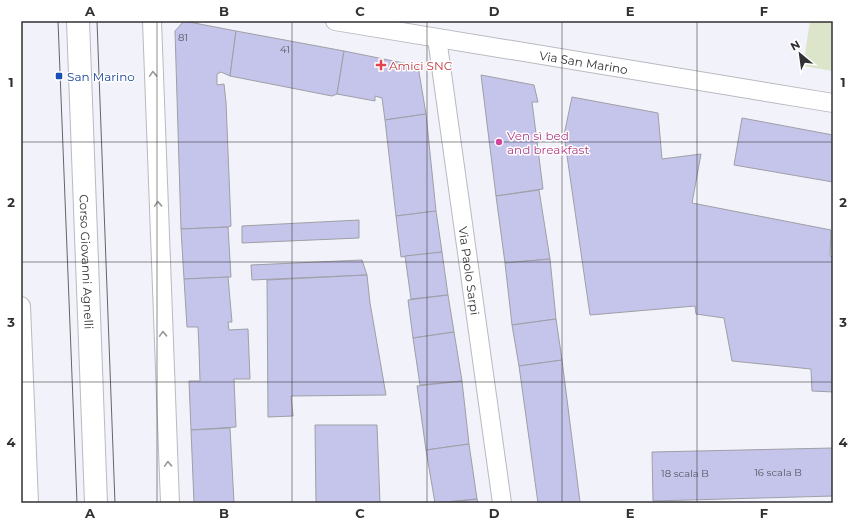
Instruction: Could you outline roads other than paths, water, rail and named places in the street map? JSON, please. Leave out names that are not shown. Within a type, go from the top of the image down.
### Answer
[{"type":"main road","name":"Corso Giovanni Agnelli","points":[[78,21],[96,503]]},
{"type":"street","points":[[152,21],[170,503]]},
{"type":"street","name":"Via San Marino","points":[[335,21],[833,103]]},
{"type":"street","name":"Via Paolo Sarpi","points":[[437,38],[502,503]]},
{"type":"street","points":[[21,306],[29,503]]},
{"type":"tram line","points":[[58,21],[77,503]]},
{"type":"tram line","points":[[97,21],[115,503]]},
{"type":"place","name":"Amici SNC","points":[[381,65]]},
{"type":"place","name":"San Marino","points":[[59,76]]},
{"type":"place","name":"Ven sì bed and breakfast","points":[[499,142]]}]
